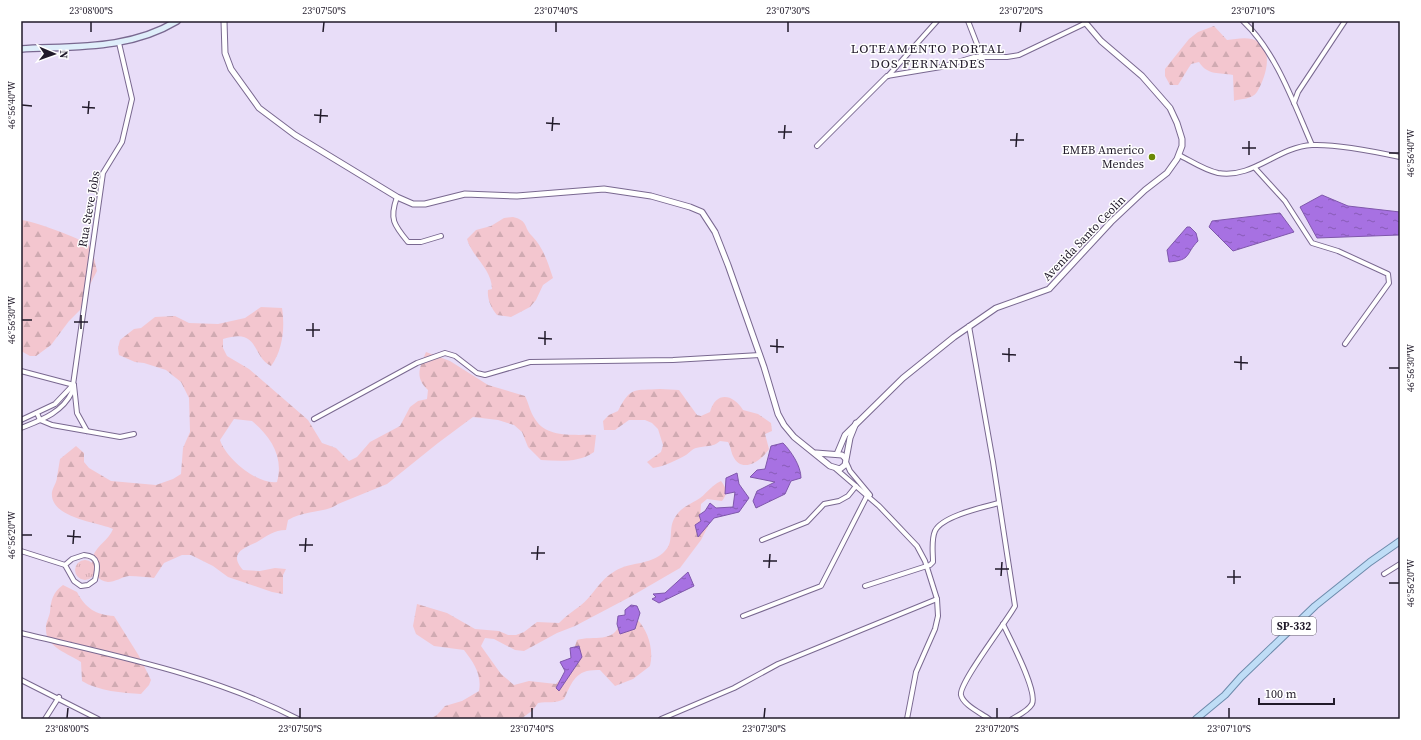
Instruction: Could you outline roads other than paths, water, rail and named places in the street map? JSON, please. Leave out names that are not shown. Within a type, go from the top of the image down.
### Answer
[{"type":"main road","points":[[21,49],[119,44],[136,40],[163,29],[177,21]]},
{"type":"main road","name":"SP-332","points":[[1196,719],[1225,696],[1241,677],[1315,606],[1370,562],[1400,541]]},
{"type":"street","points":[[224,21],[225,54],[231,69],[259,108],[295,135],[396,197],[413,204],[425,204],[465,194],[517,196],[604,189],[651,196],[702,212],[715,232],[728,264],[760,355],[778,414],[784,425],[794,437],[816,453],[879,506],[918,546],[927,566],[937,599],[938,616],[935,629],[916,672],[907,719]]},
{"type":"street","points":[[817,146],[888,76],[937,21]]},
{"type":"street","points":[[968,21],[982,57]]},
{"type":"street","points":[[1243,21],[1254,31],[1262,42],[1294,103],[1312,146]]},
{"type":"street","points":[[1294,103],[1298,92],[1344,21]]},
{"type":"street","points":[[888,76],[934,68],[974,57],[1007,57],[1019,55],[1085,22]]},
{"type":"street","name":"Avenida Santo Ceolin","points":[[836,454],[845,435],[856,423],[903,378],[969,326],[996,308],[1049,289],[1111,222],[1145,190],[1166,173],[1179,155],[1182,146],[1181,133],[1170,108],[1142,76],[1101,41],[1085,22]]},
{"type":"street","name":"Rua Steve Jobs","points":[[74,385],[103,173],[122,142],[132,99],[119,44]]},
{"type":"street","points":[[1179,155],[1217,173],[1236,174],[1255,168],[1291,149],[1312,146],[1331,146],[1400,157]]},
{"type":"street","points":[[1255,168],[1285,201],[1312,243],[1338,251],[1388,274],[1389,283],[1345,344]]},
{"type":"street","points":[[396,197],[392,216],[397,229],[408,242],[421,242],[441,236]]},
{"type":"street","points":[[969,326],[999,503],[1014,606],[961,688],[961,696],[966,703],[989,719]]},
{"type":"street","points":[[314,419],[417,362],[445,353],[455,356],[477,373],[485,375],[530,362],[673,360],[760,355]]},
{"type":"street","points":[[21,371],[74,385]]},
{"type":"street","points":[[21,420],[54,404],[74,385]]},
{"type":"street","points":[[21,428],[60,409],[68,400],[74,385]]},
{"type":"street","points":[[74,385],[77,413],[87,431]]},
{"type":"street","points":[[38,413],[40,420],[46,423],[120,437],[134,434]]},
{"type":"street","name":"Avenida Santo Ceolin","points":[[846,460],[850,438],[856,423]]},
{"type":"street","points":[[816,453],[842,455],[846,460],[850,471],[867,495]]},
{"type":"street","points":[[834,468],[830,462],[836,454]]},
{"type":"street","points":[[834,468],[843,468],[846,460]]},
{"type":"street","points":[[762,540],[807,522],[824,504],[843,499],[856,486]]},
{"type":"street","points":[[743,616],[821,586],[867,495]]},
{"type":"street","points":[[865,586],[927,566],[933,562],[933,536],[939,525],[950,518],[999,503]]},
{"type":"street","points":[[21,551],[65,565],[77,584],[81,586],[88,585],[95,580],[98,563],[89,555],[78,556],[65,565]]},
{"type":"street","points":[[1384,574],[1400,564]]},
{"type":"street","points":[[661,719],[734,688],[778,664],[937,599]]},
{"type":"street","points":[[1003,624],[1032,689],[1033,696],[1029,709],[1012,719]]},
{"type":"street","points":[[21,633],[174,670],[244,693],[298,719]]},
{"type":"street","points":[[21,680],[59,697],[98,719]]},
{"type":"street","points":[[45,719],[59,697]]},
{"type":"water","points":[[1322,195],[1348,206],[1400,212],[1399,235],[1317,238],[1300,207]]},
{"type":"water","points":[[1280,213],[1294,232],[1233,251],[1209,227],[1212,221]]},
{"type":"water","points":[[1187,227],[1190,227],[1196,233],[1198,241],[1185,258],[1169,262],[1167,250]]},
{"type":"water","points":[[783,443],[795,459],[801,473],[801,478],[791,481],[785,494],[756,508],[753,501],[757,491],[775,482],[750,477],[757,470],[765,469],[771,446]]},
{"type":"water","points":[[737,473],[739,484],[749,498],[739,512],[714,518],[698,537],[695,525],[701,521],[699,515],[705,511],[710,503],[716,508],[733,507],[735,492],[725,494],[726,478]]},
{"type":"water","points":[[688,572],[694,586],[659,603],[652,599],[656,597],[653,594],[665,593]]},
{"type":"water","points":[[631,605],[637,606],[640,613],[635,629],[620,634],[617,624],[618,616],[625,615],[625,610]]},
{"type":"water","points":[[579,646],[582,657],[559,691],[556,688],[565,671],[560,662],[571,658],[570,648]]},
{"type":"place","name":"EMEB Americo Mendes","points":[[1152,157]]},
{"type":"district","name":"LOTEAMENTO PORTAL DOS FERNANDES","points":[[928,56]]}]
